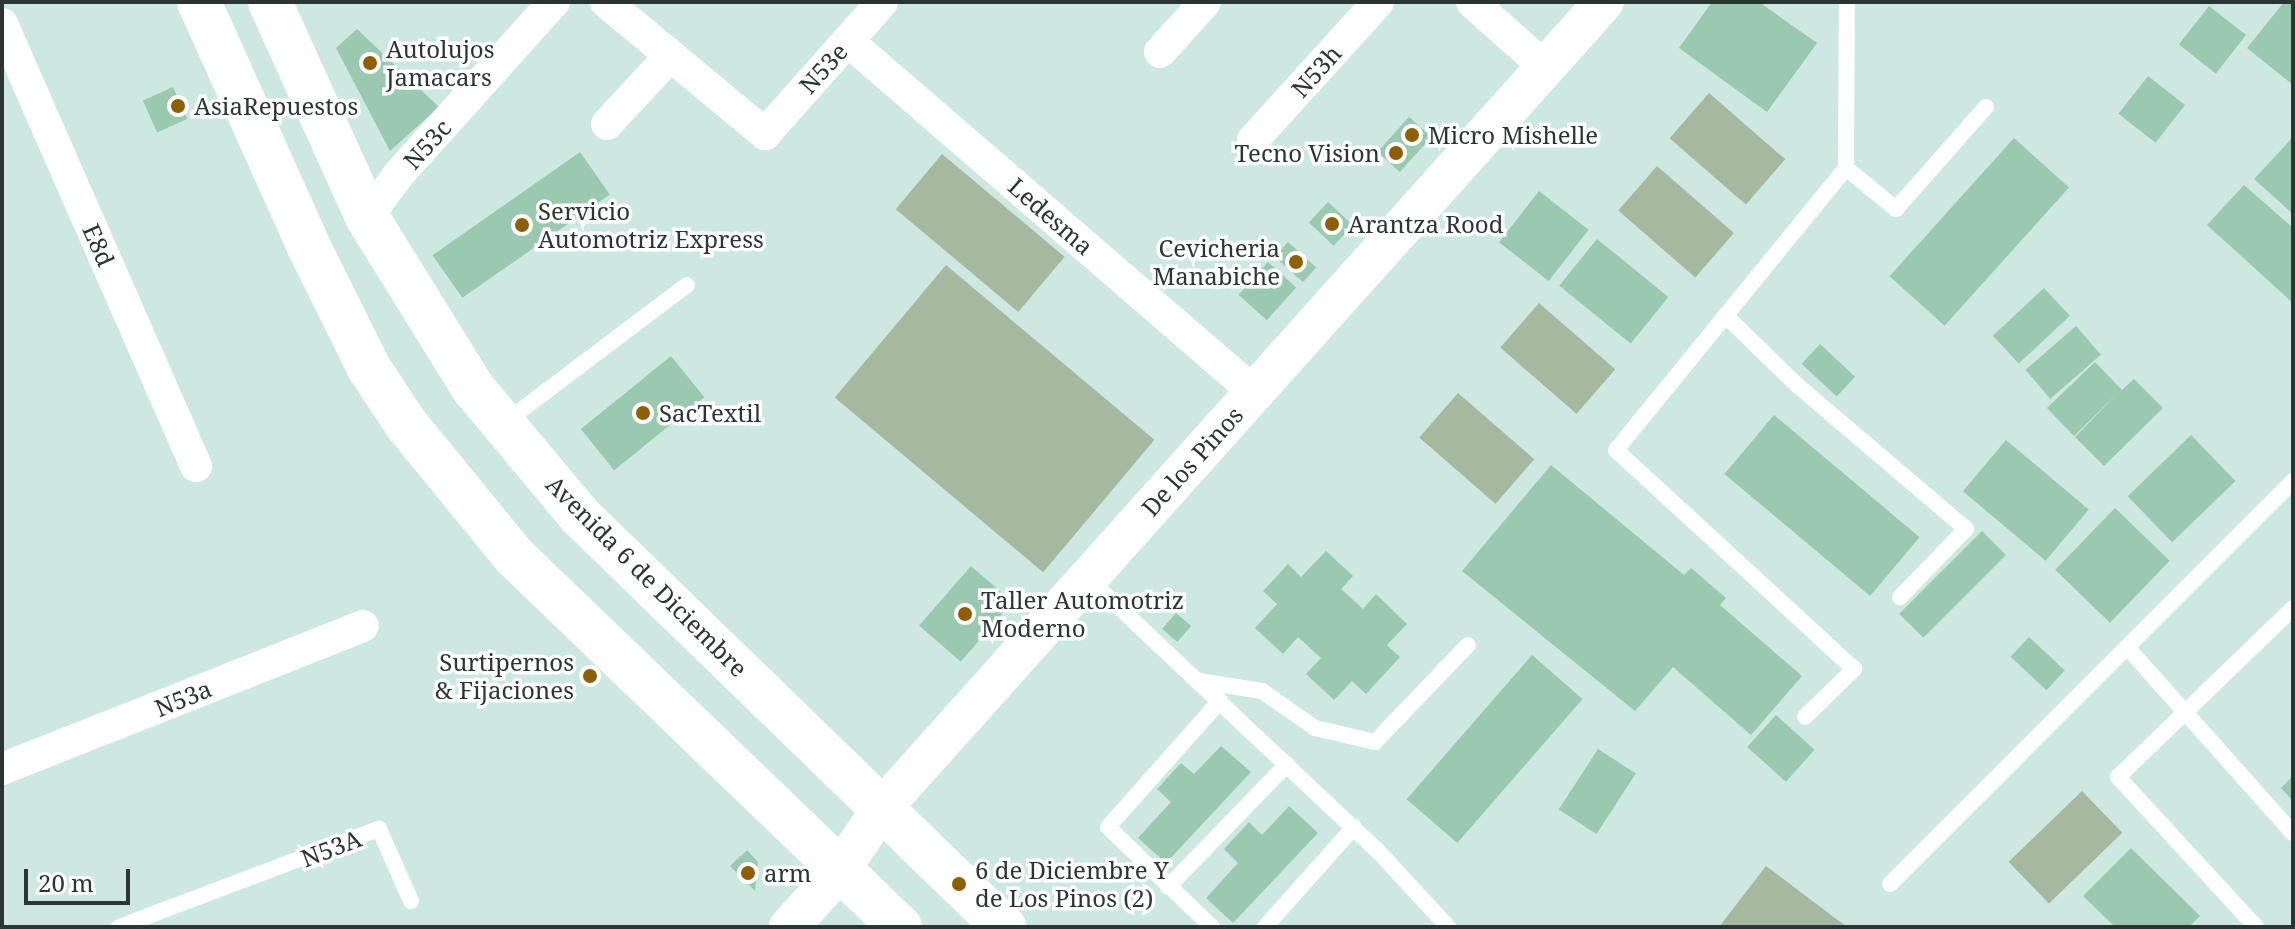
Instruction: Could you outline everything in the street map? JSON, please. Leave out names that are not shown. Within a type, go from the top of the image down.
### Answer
[{"type":"main road","points":[[199,2],[310,249],[369,368],[406,424],[515,557],[838,873],[900,927]]},
{"type":"main road","name":"Avenida 6 de Diciembre","points":[[270,2],[367,217],[437,336],[503,424],[580,516],[1004,927]]},
{"type":"street","name":"N53c","points":[[367,217],[399,174],[554,2]]},
{"type":"street","points":[[606,2],[670,56],[607,124]]},
{"type":"street","name":"N53e","points":[[670,56],[765,134],[882,2]]},
{"type":"street","points":[[1160,52],[1205,2]]},
{"type":"street","name":"N53h","points":[[1253,140],[1378,2]]},
{"type":"street","points":[[1472,2],[1545,67]]},
{"type":"street","name":"De los Pinos","points":[[789,927],[838,873],[882,808],[1604,2]]},
{"type":"street","name":"E8d","points":[[2,24],[196,466]]},
{"type":"street","name":"Ledesma","points":[[848,41],[1254,392]]},
{"type":"street","name":"N53a","points":[[2,769],[363,626]]},
{"type":"lane","points":[[1805,717],[1854,669],[1616,450],[1846,168],[1847,2]]},
{"type":"lane","points":[[1846,168],[1896,209],[1986,107]]},
{"type":"lane","points":[[503,424],[687,285]]},
{"type":"lane","points":[[1725,315],[1797,385],[1966,529],[1900,597]]},
{"type":"lane","points":[[1890,884],[2293,481]]},
{"type":"lane","points":[[1088,578],[1354,827],[1448,927]]},
{"type":"lane","points":[[2256,927],[2118,777],[2293,608]]},
{"type":"lane","points":[[1199,681],[1262,691],[1315,728],[1375,742],[1468,645]]},
{"type":"lane","points":[[2127,647],[2293,833]]},
{"type":"lane","points":[[1212,927],[1108,827],[1220,701]]},
{"type":"lane","points":[[1168,887],[1287,764]]},
{"type":"lane","points":[[1265,927],[1354,827]]},
{"type":"lane","name":"N53A","points":[[119,927],[379,829],[411,901]]},
{"type":"green space","points":[[1709,93],[1785,159],[1746,205],[1670,138]]},
{"type":"green space","points":[[942,154],[1065,257],[1018,312],[896,209]]},
{"type":"green space","points":[[1657,166],[1734,233],[1695,277],[1618,211]]},
{"type":"green space","points":[[946,265],[1154,440],[1043,572],[835,398]]},
{"type":"green space","points":[[1539,303],[1615,369],[1577,414],[1500,348]]},
{"type":"green space","points":[[1458,393],[1534,459],[1496,504],[1419,438]]},
{"type":"green space","points":[[2082,791],[2122,833],[2049,904],[2009,862]]},
{"type":"green space","points":[[1766,866],[1847,927],[1719,927]]},
{"type":"building","points":[[1712,2],[1759,2],[1817,43],[1767,112],[1679,48]]},
{"type":"building","points":[[2284,2],[2293,2],[2293,85],[2247,48]]},
{"type":"building","points":[[2209,6],[2246,35],[2216,74],[2179,45]]},
{"type":"building","points":[[357,29],[439,107],[390,151],[336,48]]},
{"type":"building","points":[[2148,76],[2185,105],[2155,143],[2118,114]]},
{"type":"building","points":[[173,87],[187,119],[157,132],[143,100]]},
{"type":"building","points":[[1409,117],[1431,137],[1400,172],[1378,152]]},
{"type":"building","points":[[2293,137],[2293,214],[2254,179]]},
{"type":"building","points":[[2014,138],[2069,188],[1945,326],[1890,276]]},
{"type":"building","name":"Servicio Automotriz Express","points":[[580,152],[610,195],[462,298],[433,255]]},
{"type":"building","points":[[2244,185],[2293,228],[2293,303],[2207,225]]},
{"type":"building","points":[[1539,191],[1589,230],[1549,281],[1499,242]]},
{"type":"building","name":"Arantza Rood","points":[[1328,202],[1353,225],[1334,246],[1309,222]]},
{"type":"building","points":[[1597,239],[1668,297],[1631,344],[1559,286]]},
{"type":"building","name":"Cevicheria Manabiche","points":[[1288,242],[1316,267],[1303,282],[1275,257]]},
{"type":"building","points":[[1268,262],[1296,287],[1267,320],[1239,295]]},
{"type":"building","points":[[2044,288],[2070,316],[2019,364],[1993,336]]},
{"type":"building","points":[[2076,326],[2101,355],[2050,399],[2025,370]]},
{"type":"building","points":[[1820,344],[1855,377],[1837,396],[1802,364]]},
{"type":"building","name":"SacTextil","points":[[671,356],[704,397],[614,470],[581,429]]},
{"type":"building","points":[[2095,362],[2122,390],[2134,379],[2163,408],[2104,466],[2075,437],[2118,393],[2074,436],[2047,408]]},
{"type":"building","points":[[1774,415],[1920,537],[1870,596],[1725,474]]},
{"type":"building","points":[[2191,435],[2235,481],[2172,542],[2128,496]]},
{"type":"building","points":[[2006,440],[2089,509],[2046,561],[1963,491]]},
{"type":"building","points":[[1551,465],[1684,575],[1691,568],[1726,598],[1720,605],[1802,676],[1751,735],[1673,667],[1635,711],[1462,571]]},
{"type":"building","points":[[2115,508],[2170,561],[2110,623],[2055,570]]},
{"type":"building","points":[[1982,531],[2006,555],[1923,638],[1899,614]]},
{"type":"building","points":[[1326,551],[1353,576],[1341,589],[1363,609],[1376,594],[1407,624],[1387,645],[1400,657],[1366,694],[1352,681],[1334,700],[1306,674],[1321,658],[1298,637],[1283,654],[1255,628],[1277,604],[1263,591],[1288,564],[1301,577]]},
{"type":"building","name":"Taller Automotriz Moderno","points":[[971,566],[1013,602],[961,662],[919,626]]},
{"type":"building","points":[[1176,613],[1191,626],[1177,642],[1162,629]]},
{"type":"building","points":[[2029,637],[2065,670],[2046,690],[2011,657]]},
{"type":"building","points":[[1532,655],[1583,699],[1457,843],[1407,799]]},
{"type":"building","points":[[1776,715],[1815,750],[1786,782],[1747,747]]},
{"type":"building","points":[[1221,746],[1251,772],[1166,863],[1138,838],[1171,802],[1157,789],[1181,763],[1194,774]]},
{"type":"building","points":[[1598,749],[1636,774],[1597,834],[1559,809]]},
{"type":"building","points":[[2293,776],[2293,801],[2281,788]]},
{"type":"building","points":[[1289,806],[1318,833],[1233,923],[1206,898],[1238,863],[1224,849],[1249,822],[1262,835]]},
{"type":"building","points":[[2131,848],[2200,916],[2189,927],[2115,927],[2083,896]]},
{"type":"building","name":"arm","points":[[747,850],[758,862],[755,891],[730,866]]},
{"type":"place","name":"Autolujos Jamacars","points":[[370,63]]},
{"type":"place","name":"AsiaRepuestos","points":[[178,106]]},
{"type":"place","name":"Micro Mishelle","points":[[1412,135]]},
{"type":"place","name":"Tecno Vision","points":[[1396,153]]},
{"type":"place","name":"Arantza Rood","points":[[1332,224]]},
{"type":"place","name":"Servicio Automotriz Express","points":[[522,225]]},
{"type":"place","name":"Cevicheria Manabiche","points":[[1296,262]]},
{"type":"place","name":"SacTextil","points":[[643,413]]},
{"type":"place","name":"Taller Automotriz Moderno","points":[[965,614]]},
{"type":"place","name":"Surtipernos & Fijaciones","points":[[590,676]]},
{"type":"place","name":"arm","points":[[748,873]]},
{"type":"place","name":"6 de Diciembre Y de Los Pinos (2)","points":[[959,884]]}]
